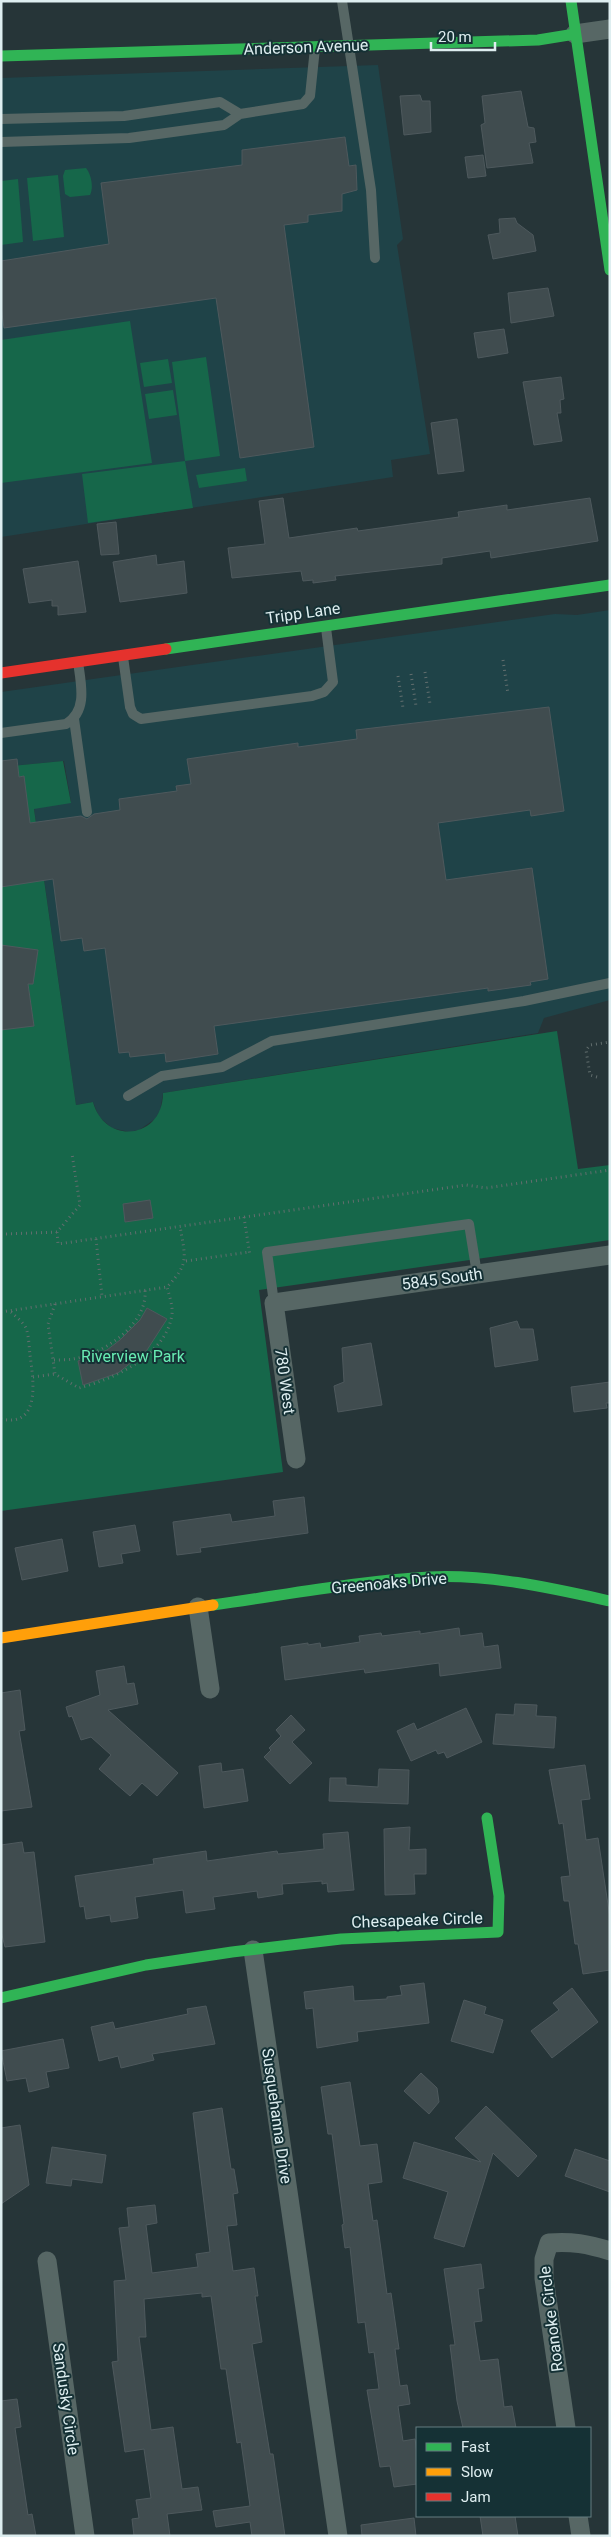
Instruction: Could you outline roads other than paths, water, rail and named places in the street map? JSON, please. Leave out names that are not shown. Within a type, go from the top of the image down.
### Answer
[{"type":"street","points":[[571,1],[610,270]]},
{"type":"street","name":"Anderson Avenue","points":[[1,56],[538,40],[610,29]]},
{"type":"street","name":"Tripp Lane","points":[[1,673],[610,585]]},
{"type":"street","name":"5845 South","points":[[274,1304],[610,1255]]},
{"type":"street","name":"780 West","points":[[274,1304],[296,1459]]},
{"type":"street","name":"Greenoaks Drive","points":[[1,1638],[198,1607],[384,1581],[430,1577],[504,1581],[550,1588],[610,1601]]},
{"type":"street","points":[[198,1607],[210,1689]]},
{"type":"street","name":"Chesapeake Circle","points":[[253,1950],[378,1936],[456,1937],[498,1932],[499,1896],[487,1818]]},
{"type":"street","points":[[1,1998],[31,1993],[148,1964],[253,1950]]},
{"type":"street","name":"Susquehanna Drive","points":[[253,1950],[338,2536]]},
{"type":"street","name":"Roanoke Circle","points":[[566,2427],[544,2278],[544,2259],[548,2243],[568,2241],[610,2251]]},
{"type":"street","name":"Sandusky Circle","points":[[47,2261],[85,2536]]},
{"type":"street","points":[[578,2517],[581,2536]]},
{"type":"lane","points":[[342,1],[347,46],[371,190],[375,258]]},
{"type":"lane","points":[[1,142],[129,138],[224,125],[240,114],[297,106],[307,101],[314,78],[315,47]]},
{"type":"lane","points":[[1,119],[124,116],[220,102],[240,114]]},
{"type":"lane","points":[[123,656],[130,707],[132,714],[141,720],[292,699],[319,695],[328,689],[333,682],[326,626]]},
{"type":"lane","points":[[1,733],[66,724],[74,719],[81,708],[78,662]]},
{"type":"lane","points":[[74,719],[87,812]]},
{"type":"lane","points":[[128,1096],[162,1076],[222,1067],[272,1041],[524,1001],[610,983]]},
{"type":"lane","points":[[274,1304],[267,1252],[469,1224],[477,1274]]},
{"type":"park label","name":"Riverview Park","points":[[133,1356]]}]
